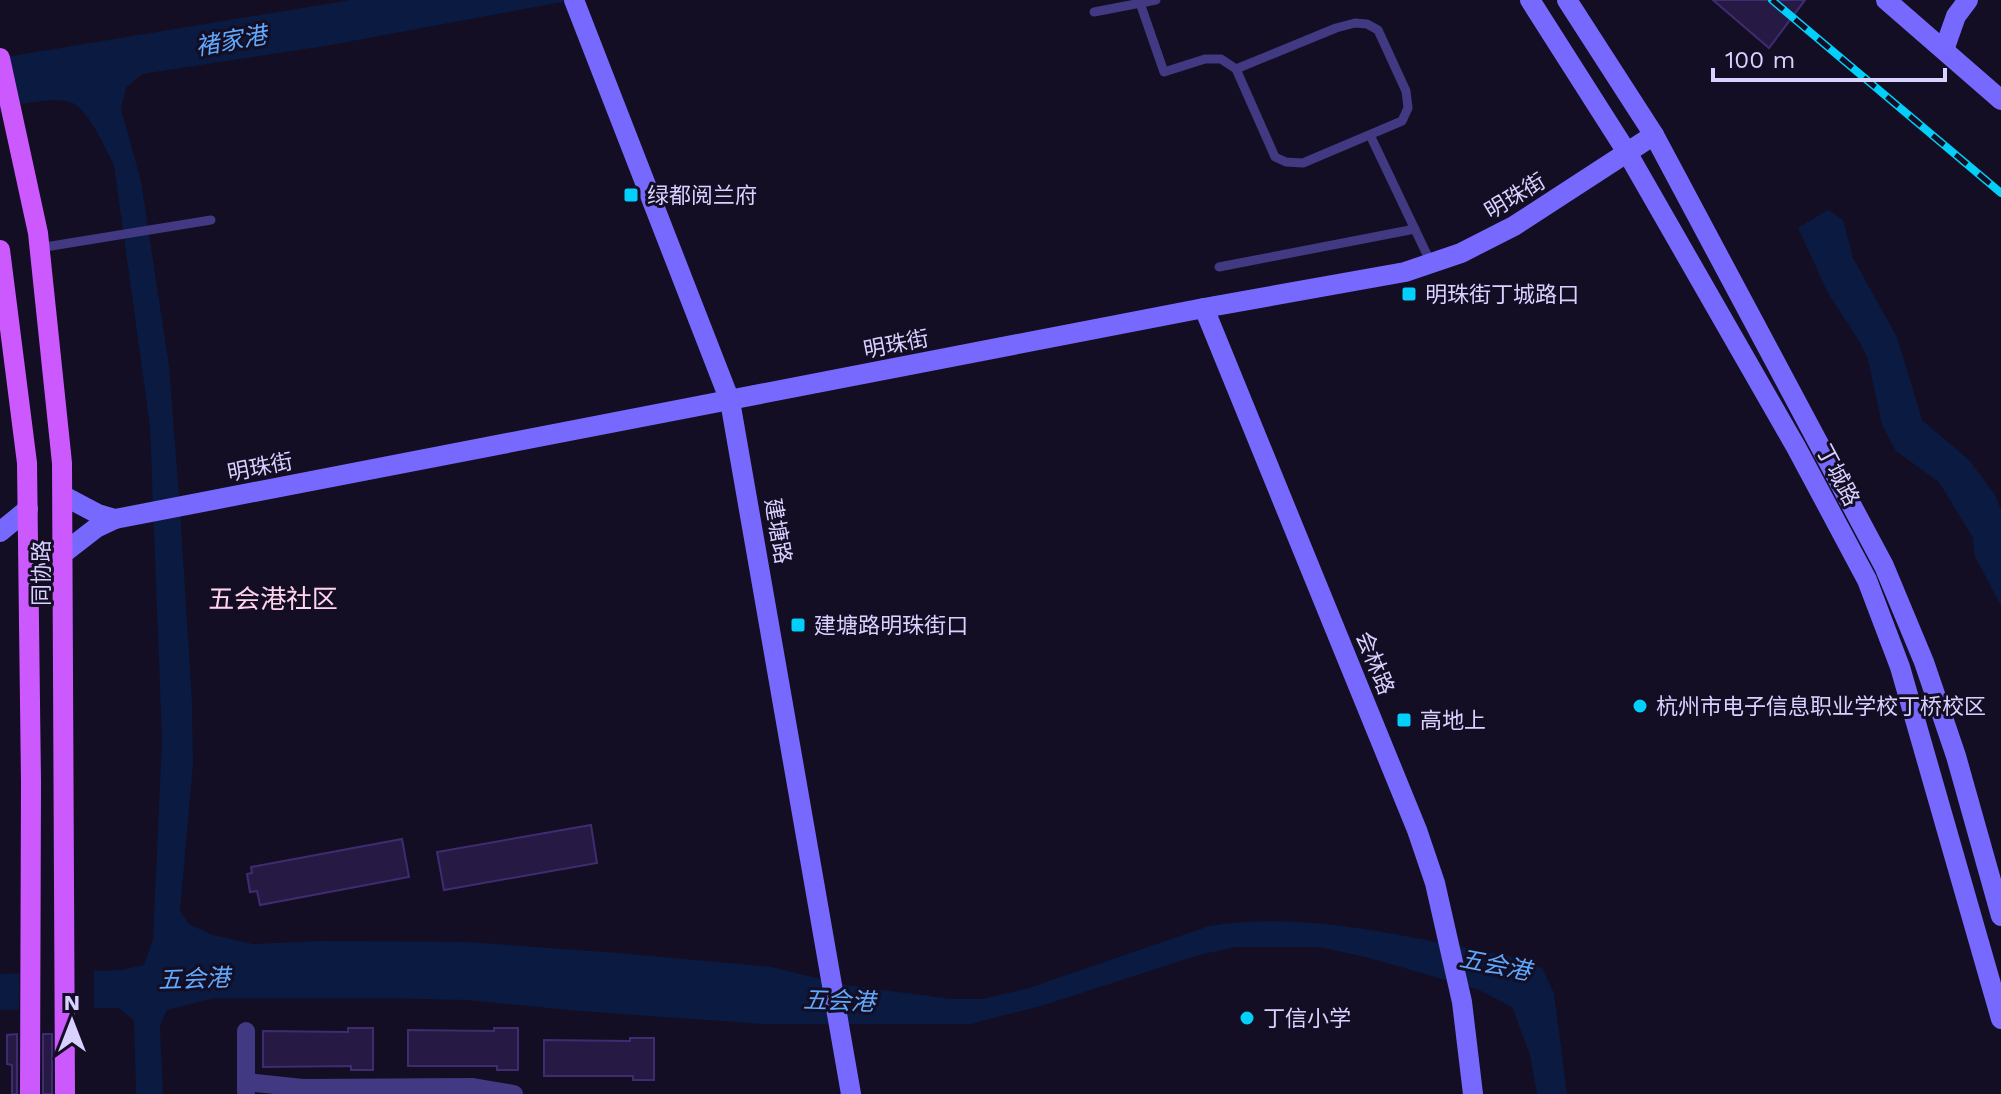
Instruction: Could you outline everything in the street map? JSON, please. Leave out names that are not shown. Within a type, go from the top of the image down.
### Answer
[{"type":"main road","name":"同协路","points":[[0,58],[39,248],[64,496],[65,1094]]},
{"type":"main road","name":"同协路","points":[[0,250],[27,463],[30,1094]]},
{"type":"street","name":"建塘路","points":[[574,0],[730,401],[851,1094]]},
{"type":"street","name":"丁城路","points":[[1530,0],[1628,154],[1789,433],[1867,580],[1900,667],[2001,1019]]},
{"type":"street","name":"丁城路","points":[[1567,0],[1654,135],[1884,566],[1924,662],[1956,756],[2001,916]]},
{"type":"street","points":[[1886,0],[2001,100]]},
{"type":"street","points":[[1944,50],[1956,16],[1968,0]]},
{"type":"street","name":"明珠街","points":[[65,552],[96,528],[115,519],[1204,308],[1405,272],[1461,253],[1514,226],[1654,135]]},
{"type":"street","name":"会林路","points":[[1204,308],[1417,830],[1435,883],[1462,1002],[1473,1094]]},
{"type":"street","points":[[64,496],[98,514],[115,519]]},
{"type":"street","points":[[28,509],[0,534],[28,558]]},
{"type":"street","points":[[246,1031],[246,1088],[473,1087],[514,1094]]},
{"type":"lane","points":[[1094,12],[1156,0]]},
{"type":"lane","points":[[1140,3],[1164,72],[1205,59],[1221,59],[1236,69],[1275,157],[1286,162],[1303,163],[1402,121],[1408,108],[1406,91],[1378,30],[1367,24],[1355,23],[1336,28],[1236,69]]},
{"type":"lane","points":[[1370,135],[1431,263]]},
{"type":"lane","points":[[39,248],[211,220]]},
{"type":"lane","points":[[1219,267],[1415,229]]},
{"type":"water","points":[[350,0],[573,0],[325,46],[142,74],[126,88],[121,109],[141,181],[169,366],[180,509],[193,764],[180,911],[189,924],[213,935],[253,944],[469,942],[618,953],[771,967],[846,985],[952,999],[982,999],[1026,989],[1209,926],[1247,922],[1323,924],[1513,957],[1542,968],[1554,993],[1567,1094],[1537,1094],[1530,1055],[1512,1007],[1477,989],[1320,947],[1236,947],[1199,955],[1041,1006],[970,1024],[764,1024],[466,1000],[215,998],[167,1010],[160,1026],[163,1094],[136,1094],[134,1021],[119,1008],[0,1010],[0,974],[121,970],[144,965],[153,939],[162,740],[150,426],[114,165],[93,125],[76,105],[50,100],[0,108],[0,58]]},
{"type":"water","points":[[1828,210],[1843,220],[1853,258],[1897,337],[1922,420],[1969,460],[1995,495],[2001,510],[2001,606],[1974,554],[1973,538],[1939,482],[1896,451],[1882,425],[1868,359],[1828,293],[1798,228]]},
{"type":"pier","points":[[94,967],[94,1012],[19,1013],[19,969]]},
{"type":"building","points":[[1713,0],[1805,0],[1769,48]]},
{"type":"building","points":[[591,825],[597,863],[444,890],[437,852]]},
{"type":"building","points":[[402,839],[409,877],[260,905],[257,891],[250,892],[247,874],[252,873],[251,867]]},
{"type":"building","points":[[348,1028],[373,1028],[373,1070],[351,1070],[351,1066],[263,1067],[263,1031],[348,1032]]},
{"type":"building","points":[[494,1028],[518,1028],[518,1070],[497,1070],[497,1066],[408,1066],[408,1030],[494,1031]]},
{"type":"building","points":[[17,1034],[17,1094],[12,1094],[12,1065],[7,1064],[7,1035]]},
{"type":"building","points":[[43,1034],[52,1034],[52,1094],[43,1094]]},
{"type":"building","points":[[630,1038],[654,1038],[654,1080],[633,1080],[633,1076],[544,1076],[544,1040],[630,1041]]},
{"type":"railway","points":[[1772,0],[2001,193]]},
{"type":"place","name":"绿都阅兰府","points":[[631,195]]},
{"type":"place","name":"明珠街丁城路口","points":[[1409,294]]},
{"type":"place","name":"建塘路明珠街口","points":[[798,625]]},
{"type":"place","name":"杭州市电子信息职业学校丁桥校区","points":[[1640,706]]},
{"type":"place","name":"高地上","points":[[1404,720]]},
{"type":"place","name":"丁信小学","points":[[1247,1018]]},
{"type":"district","name":"五会港社区","points":[[273,599]]},
{"type":"water label","name":"褚家港","points":[[231,41]]},
{"type":"water label","name":"五会港","points":[[1495,965]]},
{"type":"water label","name":"五会港","points":[[194,979]]},
{"type":"water label","name":"五会港","points":[[839,1001]]}]
